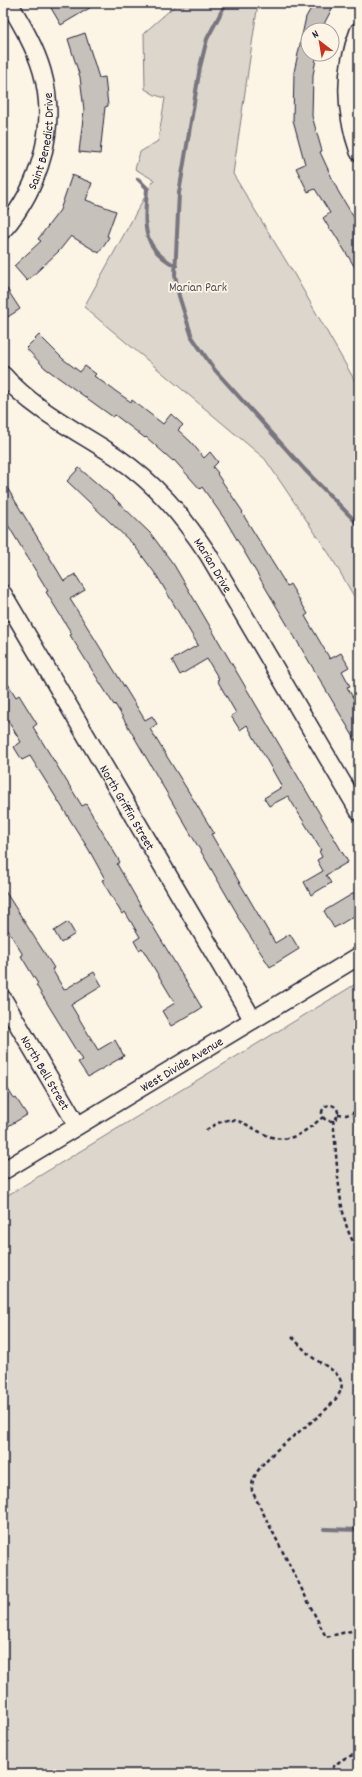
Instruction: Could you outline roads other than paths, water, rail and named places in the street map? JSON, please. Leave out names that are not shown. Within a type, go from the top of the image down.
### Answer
[{"type":"street","name":"Saint Benedict Drive","points":[[3,230],[23,203],[37,175],[44,152],[48,116],[43,72],[26,31],[9,3]]},
{"type":"street","points":[[359,31],[350,61],[347,80],[349,117],[359,152]]},
{"type":"street","name":"Marian Drive","points":[[3,375],[35,404],[133,469],[165,497],[180,514],[208,554],[359,811]]},
{"type":"street","name":"North Griffin Street","points":[[3,594],[254,1020]]},
{"type":"street","name":"West Divide Avenue","points":[[3,1171],[359,956]]},
{"type":"street","name":"North Bell Street","points":[[3,999],[77,1125]]},
{"type":"waterway","points":[[226,3],[207,39],[200,67],[179,193],[175,275],[179,296],[192,337],[214,369],[305,470],[359,525]]},
{"type":"waterway","points":[[138,179],[147,188],[145,212],[147,233],[150,242],[164,259],[176,266]]},
{"type":"waterway","points":[[324,1529],[359,1530]]},
{"type":"park label","name":"Marian Park","points":[[198,286]]}]
